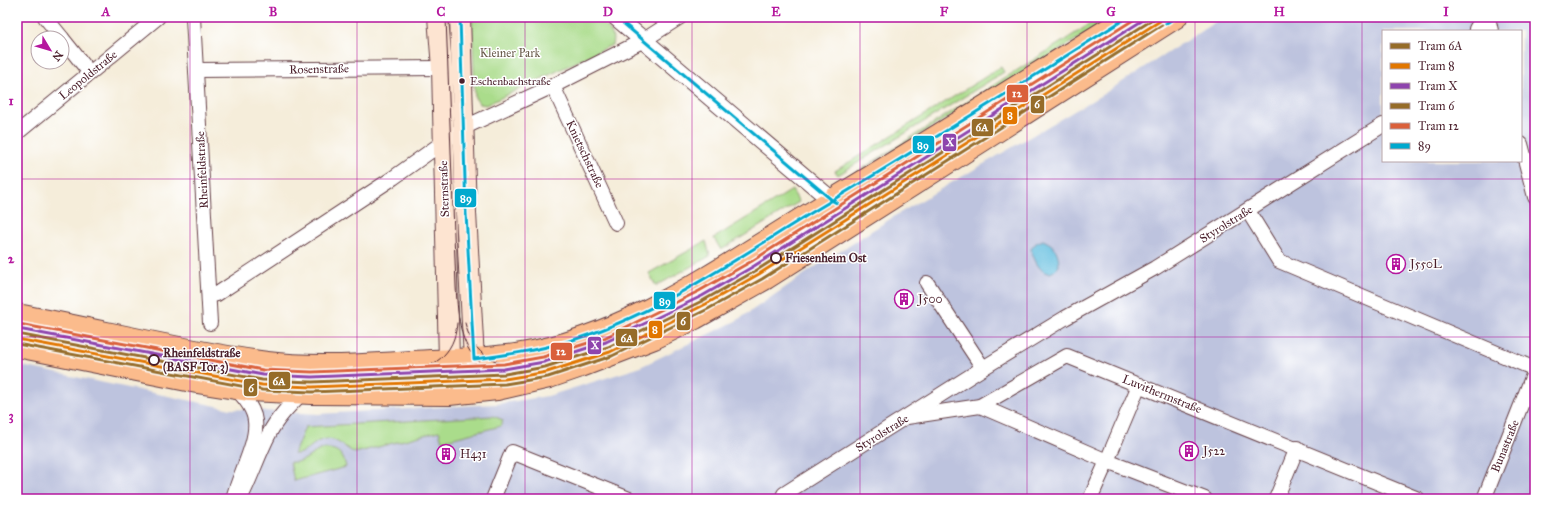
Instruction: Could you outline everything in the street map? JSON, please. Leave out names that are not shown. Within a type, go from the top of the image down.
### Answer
[{"type":"main road","name":"Sternstraße","points":[[438,17],[442,68],[449,360]]},
{"type":"main road","name":"Sternstraße","points":[[460,17],[463,128],[474,359]]},
{"type":"main road","points":[[17,315],[270,364],[369,365],[474,359],[522,354],[555,347],[595,334],[683,292],[833,201],[1128,17]]},
{"type":"main road","points":[[17,346],[236,389],[302,393],[449,394],[517,386],[581,366],[654,338],[695,318],[766,278],[1176,17]]},
{"type":"main road","points":[[449,394],[468,376],[474,359]]},
{"type":"street","points":[[45,17],[56,30]]},
{"type":"street","name":"Leopoldstraße","points":[[17,133],[158,17]]},
{"type":"street","name":"Rheinfeldstraße","points":[[193,17],[210,323]]},
{"type":"street","points":[[616,17],[833,201],[861,217]]},
{"type":"street","points":[[209,296],[217,294],[443,143],[463,128],[553,86],[644,40],[680,17]]},
{"type":"street","points":[[1476,30],[1483,17]]},
{"type":"street","points":[[1488,17],[1491,30]]},
{"type":"street","points":[[70,48],[90,73]]},
{"type":"street","name":"Rosenstraße","points":[[196,70],[442,68]]},
{"type":"street","name":"Knietschstraße","points":[[553,86],[616,223]]},
{"type":"street","name":"Styrolstraße","points":[[783,496],[984,368],[1065,318],[1155,268],[1382,126]]},
{"type":"street","points":[[1522,148],[1535,197]]},
{"type":"street","points":[[1248,210],[1279,261],[1535,370]]},
{"type":"street","points":[[927,283],[984,368]]},
{"type":"street","name":"Luvithermstraße","points":[[907,417],[980,406],[1067,356],[1297,448],[1418,499]]},
{"type":"street","name":"Bunastraße","points":[[1484,499],[1535,370]]},
{"type":"street","points":[[1090,499],[1139,385]]},
{"type":"street","points":[[236,389],[249,406],[255,420],[255,434],[239,493]]},
{"type":"street","points":[[239,493],[269,434],[279,419],[302,393]]},
{"type":"street","points":[[980,406],[1107,461],[1205,499]]},
{"type":"street","points":[[1276,499],[1297,448]]},
{"type":"street","points":[[493,499],[512,452],[629,499]]},
{"type":"street","points":[[783,496],[798,499]]},
{"type":"shaded area","points":[[1223,17],[1535,17],[1535,499],[17,499],[17,365],[231,409],[318,414],[497,404],[548,396],[638,368],[738,320],[818,265],[898,214],[1105,93]]},
{"type":"green space","name":"Kleiner Park","points":[[472,17],[595,17],[609,29],[613,40],[612,45],[486,105],[480,104],[475,98]]},
{"type":"green space","points":[[1101,17],[1114,17],[830,189]]},
{"type":"green space","points":[[1001,67],[1004,72],[838,175],[835,171]]},
{"type":"green space","points":[[792,190],[799,202],[721,250],[714,238]]},
{"type":"green space","points":[[706,241],[710,256],[656,286],[649,273]]},
{"type":"green space","points":[[493,416],[503,420],[501,426],[442,441],[439,431],[355,453],[338,442],[327,439],[318,441],[299,454],[294,454],[305,427]]},
{"type":"green space","points":[[323,449],[332,449],[339,452],[346,467],[294,481],[290,462],[304,460]]},
{"type":"water","points":[[1043,240],[1051,244],[1056,250],[1058,257],[1059,266],[1054,271],[1049,273],[1045,272],[1037,265],[1031,249],[1036,243]]},
{"type":"tram line","points":[[446,17],[456,287],[459,321],[463,337],[469,350],[477,360],[489,368],[505,371],[526,371]]},
{"type":"tram line","name":"12","points":[[19,324],[263,370],[312,372],[504,364],[543,357],[604,338],[699,291],[752,261],[1138,17]]},
{"type":"tram line","name":"X","points":[[18,329],[263,375],[312,377],[504,369],[544,362],[606,342],[702,296],[754,266],[1148,17]]},
{"type":"tram line","name":"6A","points":[[17,334],[262,380],[312,382],[505,374],[545,367],[608,347],[704,300],[757,270],[1157,17]]},
{"type":"tram line","name":"8","points":[[17,339],[262,385],[312,387],[505,379],[547,372],[610,352],[706,304],[759,274],[1160,21]]},
{"type":"tram line","name":"6","points":[[17,344],[262,390],[312,392],[505,384],[548,377],[612,356],[708,309],[762,279],[1162,25]]},
{"type":"tram line","points":[[402,373],[423,368],[440,359],[452,344],[457,323]]},
{"type":"tram line","points":[[465,323],[474,344],[480,352],[488,357],[507,364],[530,364]]},
{"type":"transit line","name":"89","points":[[460,17],[466,213],[474,359],[531,350],[566,342],[599,331],[664,301],[726,266],[1128,17]]},
{"type":"transit line","name":"89","points":[[616,17],[833,201],[861,217]]},
{"type":"transit line","name":"89","points":[[1102,64],[1176,17]]},
{"type":"place","name":"Eschenbachstraße","points":[[462,81]]},
{"type":"place","name":"Friesenheim Ost","points":[[776,258]]},
{"type":"place","name":"J550L","points":[[1396,264]]},
{"type":"place","name":"J500","points":[[904,299]]},
{"type":"place","name":"Rheinfeldstraße (BASF Tor 3)","points":[[154,360]]},
{"type":"place","name":"J522","points":[[1189,451]]},
{"type":"place","name":"H431","points":[[446,454]]}]
